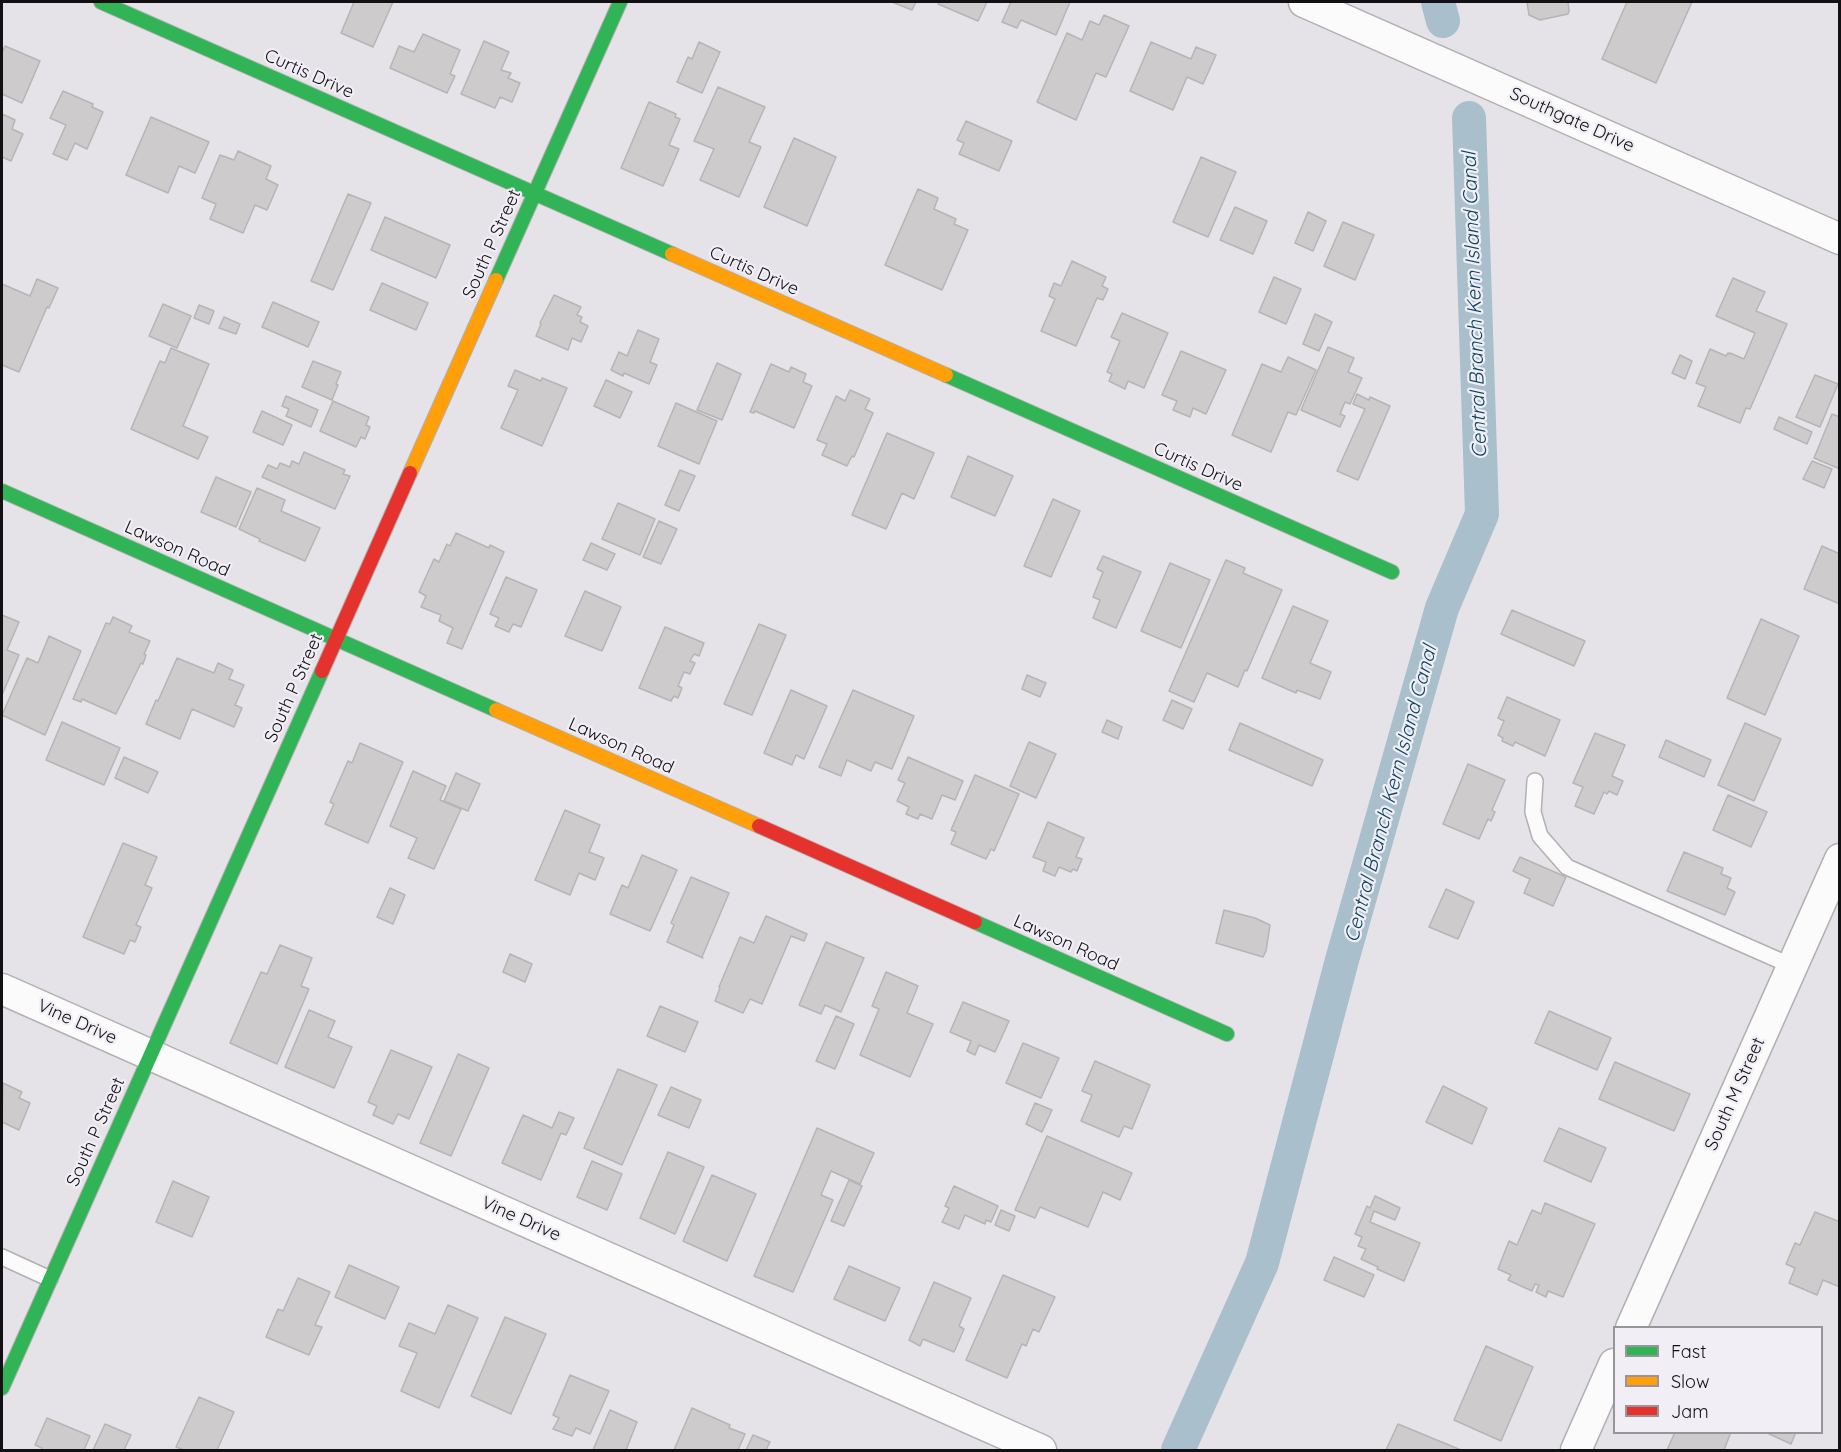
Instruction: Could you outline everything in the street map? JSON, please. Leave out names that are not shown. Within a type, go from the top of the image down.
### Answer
[{"type":"street","name":"Curtis Drive","points":[[101,2],[1392,572]]},
{"type":"street","name":"South P Street","points":[[2,1389],[620,2]]},
{"type":"street","name":"Southgate Drive","points":[[1304,2],[1839,239]]},
{"type":"street","name":"Lawson Road","points":[[2,490],[1227,1034]]},
{"type":"street","name":"South M Street","points":[[1632,1326],[1839,860]]},
{"type":"street","name":"Vine Drive","points":[[2,988],[1041,1450]]},
{"type":"street","points":[[1576,1450],[1613,1366]]},
{"type":"lane","points":[[1535,781],[1533,812],[1540,836],[1567,867],[1792,966]]},
{"type":"lane","points":[[2,1257],[50,1279]]},
{"type":"building","points":[[354,2],[393,2],[373,47],[341,33]]},
{"type":"building","points":[[892,2],[916,2],[912,10]]},
{"type":"building","points":[[939,2],[987,2],[978,21],[938,4]]},
{"type":"building","points":[[1011,2],[1070,2],[1056,35],[1021,20],[1017,28],[1002,22]]},
{"type":"building","points":[[1527,2],[1568,2],[1569,11],[1568,14],[1540,20],[1529,15]]},
{"type":"building","points":[[1627,2],[1692,2],[1656,83],[1602,59]]},
{"type":"building","points":[[1104,15],[1129,26],[1106,77],[1096,73],[1076,120],[1037,102],[1067,33],[1082,40],[1090,21],[1099,25]]},
{"type":"building","points":[[423,34],[460,50],[450,74],[455,76],[447,93],[390,68],[399,46],[414,52]]},
{"type":"building","points":[[484,41],[509,52],[501,70],[511,73],[508,78],[520,83],[512,102],[500,97],[495,108],[461,94]]},
{"type":"building","points":[[699,42],[720,52],[702,93],[677,82],[688,57],[692,59]]},
{"type":"building","points":[[1151,42],[1191,59],[1196,47],[1216,55],[1203,84],[1187,77],[1173,110],[1130,91]]},
{"type":"building","points":[[5,46],[40,61],[22,103],[2,94],[2,53]]},
{"type":"building","points":[[718,87],[765,107],[749,142],[761,147],[739,197],[700,180],[714,149],[694,141]]},
{"type":"building","points":[[63,91],[93,104],[92,107],[103,112],[87,149],[75,143],[67,160],[53,154],[66,125],[50,118]]},
{"type":"building","points":[[649,102],[676,114],[675,117],[680,119],[669,145],[679,149],[663,186],[621,168]]},
{"type":"building","points":[[2,114],[15,120],[12,129],[23,134],[11,161],[2,157]]},
{"type":"building","points":[[151,117],[209,142],[195,173],[179,166],[168,193],[126,175]]},
{"type":"building","points":[[966,121],[1012,141],[999,171],[959,154],[964,143],[957,140]]},
{"type":"building","points":[[794,138],[836,157],[807,226],[764,207]]},
{"type":"building","points":[[238,151],[271,166],[266,179],[278,185],[267,210],[255,205],[243,233],[210,219],[216,204],[202,198],[220,155],[234,160]]},
{"type":"building","points":[[1201,157],[1236,172],[1208,237],[1173,222]]},
{"type":"building","points":[[918,189],[938,198],[934,209],[956,219],[954,224],[968,230],[942,290],[885,265]]},
{"type":"building","points":[[348,194],[371,203],[333,290],[311,281]]},
{"type":"building","points":[[1235,207],[1267,221],[1253,254],[1220,240]]},
{"type":"building","points":[[1308,212],[1326,221],[1313,251],[1295,243]]},
{"type":"building","points":[[385,217],[450,245],[436,278],[371,250]]},
{"type":"building","points":[[1343,222],[1374,235],[1355,280],[1324,266]]},
{"type":"building","points":[[1072,261],[1106,277],[1102,286],[1108,289],[1103,300],[1097,298],[1076,346],[1041,331],[1055,299],[1049,296],[1054,283],[1061,286]]},
{"type":"building","points":[[1274,277],[1301,289],[1286,324],[1259,312]]},
{"type":"building","points":[[1733,278],[1765,292],[1756,311],[1787,324],[1750,409],[1746,408],[1740,423],[1698,406],[1706,387],[1696,383],[1710,349],[1726,356],[1730,353],[1744,359],[1755,333],[1716,316]]},
{"type":"building","points":[[37,279],[58,288],[49,308],[47,307],[19,372],[2,365],[2,284],[30,296]]},
{"type":"building","points":[[382,283],[428,303],[416,330],[370,310]]},
{"type":"building","points":[[554,295],[581,307],[577,315],[582,317],[580,322],[588,326],[581,342],[572,338],[568,350],[536,336]]},
{"type":"building","points":[[273,302],[319,322],[308,347],[262,327]]},
{"type":"building","points":[[163,304],[191,316],[177,348],[149,336]]},
{"type":"building","points":[[199,305],[214,311],[209,324],[194,318]]},
{"type":"building","points":[[1122,313],[1168,333],[1144,388],[1128,381],[1125,389],[1109,381],[1112,374],[1107,372],[1120,341],[1111,337]]},
{"type":"building","points":[[1315,314],[1332,322],[1319,351],[1303,344]]},
{"type":"building","points":[[224,317],[240,324],[236,334],[219,328]]},
{"type":"building","points":[[638,330],[659,339],[650,362],[657,365],[649,384],[611,370],[619,352],[627,356]]},
{"type":"building","points":[[1328,347],[1354,358],[1348,372],[1362,378],[1350,404],[1345,402],[1340,414],[1345,416],[1340,427],[1301,410]]},
{"type":"building","points":[[171,348],[209,364],[183,426],[208,437],[198,459],[131,429],[160,361],[165,363]]},
{"type":"building","points":[[1181,351],[1226,370],[1206,414],[1193,408],[1190,417],[1173,410],[1177,401],[1162,395]]},
{"type":"building","points":[[1680,355],[1692,361],[1685,379],[1672,373]]},
{"type":"building","points":[[1288,357],[1316,370],[1296,415],[1288,412],[1271,452],[1232,435],[1262,364],[1281,372]]},
{"type":"building","points":[[313,361],[341,372],[332,400],[302,387]]},
{"type":"building","points":[[717,363],[741,374],[722,420],[697,410]]},
{"type":"building","points":[[771,364],[789,372],[791,367],[806,374],[803,382],[812,386],[794,428],[755,411],[750,412]]},
{"type":"building","points":[[515,370],[541,381],[542,378],[567,388],[542,446],[501,428],[518,390],[508,386]]},
{"type":"building","points":[[1815,375],[1838,384],[1820,427],[1796,417]]},
{"type":"building","points":[[606,380],[632,392],[620,418],[594,406]]},
{"type":"building","points":[[850,390],[870,399],[865,409],[873,413],[854,457],[852,456],[847,466],[822,455],[827,444],[817,440],[836,396],[845,401]]},
{"type":"building","points":[[1357,394],[1390,406],[1358,480],[1337,471],[1365,409],[1353,404]]},
{"type":"building","points":[[286,396],[318,410],[311,427],[286,416],[289,409],[282,406]]},
{"type":"building","points":[[333,401],[369,417],[366,425],[370,427],[365,439],[361,437],[356,447],[320,431]]},
{"type":"building","points":[[676,403],[717,421],[699,464],[658,446]]},
{"type":"building","points":[[262,411],[292,425],[283,445],[253,432]]},
{"type":"building","points":[[1832,414],[1840,417],[1840,469],[1814,458]]},
{"type":"building","points":[[1779,417],[1812,432],[1807,444],[1774,429]]},
{"type":"building","points":[[887,433],[934,453],[914,499],[902,493],[886,529],[852,515]]},
{"type":"building","points":[[304,452],[345,470],[343,474],[350,476],[335,509],[262,477],[268,465],[277,469],[280,463],[290,467],[292,461],[299,464]]},
{"type":"building","points":[[968,456],[1013,476],[995,516],[951,497]]},
{"type":"building","points":[[1812,461],[1832,469],[1824,488],[1803,479]]},
{"type":"building","points":[[680,470],[695,476],[679,511],[665,505]]},
{"type":"building","points":[[216,477],[251,492],[236,527],[201,512]]},
{"type":"building","points":[[257,488],[285,500],[281,511],[320,528],[305,561],[259,541],[260,539],[239,529]]},
{"type":"building","points":[[1053,499],[1080,511],[1051,577],[1024,566]]},
{"type":"building","points":[[618,503],[655,519],[640,555],[602,539]]},
{"type":"building","points":[[659,521],[677,529],[661,564],[643,557]]},
{"type":"building","points":[[456,533],[489,548],[490,545],[504,552],[462,649],[447,643],[453,628],[439,621],[441,615],[421,607],[426,596],[419,592],[434,559],[439,562],[447,544],[450,546]]},
{"type":"building","points":[[591,543],[615,554],[607,570],[583,560]]},
{"type":"building","points":[[1822,546],[1840,554],[1840,604],[1804,589]]},
{"type":"building","points":[[1103,556],[1141,572],[1116,628],[1093,618],[1100,600],[1093,597],[1103,572],[1097,569]]},
{"type":"building","points":[[1226,560],[1245,568],[1243,573],[1282,590],[1238,687],[1207,673],[1194,702],[1169,691]]},
{"type":"building","points":[[1170,563],[1210,580],[1181,648],[1141,631]]},
{"type":"building","points":[[506,577],[537,590],[521,627],[513,624],[509,632],[495,626],[499,618],[490,614]]},
{"type":"building","points":[[585,591],[621,607],[602,651],[565,636]]},
{"type":"building","points":[[1293,606],[1328,621],[1310,663],[1331,672],[1320,699],[1297,690],[1296,693],[1262,678]]},
{"type":"building","points":[[1512,610],[1585,641],[1574,666],[1501,634]]},
{"type":"building","points":[[2,615],[19,622],[7,650],[19,655],[2,695]]},
{"type":"building","points":[[113,617],[132,626],[129,632],[150,641],[144,654],[146,655],[143,664],[141,663],[116,714],[82,699],[81,702],[73,699],[106,623],[110,624]]},
{"type":"building","points":[[1761,619],[1799,636],[1765,715],[1727,698]]},
{"type":"building","points":[[759,624],[786,635],[752,715],[724,704]]},
{"type":"building","points":[[665,627],[704,643],[699,656],[694,654],[690,661],[695,663],[690,674],[684,672],[678,686],[682,688],[678,698],[674,696],[671,701],[639,688]]},
{"type":"building","points":[[49,636],[81,651],[45,735],[2,715],[27,658],[38,663]]},
{"type":"building","points":[[177,658],[214,673],[218,663],[233,670],[229,679],[244,685],[235,705],[242,708],[234,727],[192,709],[180,739],[146,724]]},
{"type":"building","points":[[1027,675],[1046,683],[1040,697],[1022,689]]},
{"type":"building","points":[[791,690],[827,706],[804,759],[796,755],[792,765],[764,753]]},
{"type":"building","points":[[853,690],[914,716],[892,769],[875,762],[871,771],[847,760],[841,776],[819,767]]},
{"type":"building","points":[[1507,697],[1560,720],[1545,756],[1515,742],[1513,746],[1502,741],[1503,738],[1498,735],[1504,721],[1498,718]]},
{"type":"building","points":[[1172,700],[1192,709],[1183,729],[1163,720]]},
{"type":"building","points":[[1107,720],[1122,727],[1118,739],[1102,732]]},
{"type":"building","points":[[62,722],[120,748],[104,785],[46,760]]},
{"type":"building","points":[[1240,723],[1323,760],[1312,786],[1229,750]]},
{"type":"building","points":[[1745,723],[1781,739],[1754,801],[1718,785]]},
{"type":"building","points":[[1595,733],[1625,745],[1612,776],[1623,781],[1617,795],[1609,791],[1607,794],[1604,792],[1594,814],[1575,806],[1583,787],[1573,783]]},
{"type":"building","points":[[1666,740],[1711,760],[1704,777],[1659,757]]},
{"type":"building","points":[[1029,742],[1056,754],[1036,798],[1010,786]]},
{"type":"building","points":[[360,743],[403,762],[368,843],[325,824],[334,804],[330,802],[348,761],[352,763]]},
{"type":"building","points":[[124,757],[158,772],[148,793],[115,778]]},
{"type":"building","points":[[908,757],[963,781],[955,800],[942,795],[932,819],[920,814],[918,819],[906,814],[909,807],[897,801],[905,783],[898,780]]},
{"type":"building","points":[[1468,764],[1505,780],[1492,810],[1495,812],[1491,821],[1488,819],[1479,839],[1443,824]]},
{"type":"building","points":[[413,771],[446,786],[440,800],[461,809],[434,869],[408,858],[417,838],[390,826]]},
{"type":"building","points":[[456,773],[480,784],[468,811],[444,801]]},
{"type":"building","points":[[975,775],[1019,794],[994,851],[991,849],[986,859],[951,844],[956,832],[951,830]]},
{"type":"building","points":[[1728,795],[1767,812],[1751,847],[1713,830]]},
{"type":"building","points":[[565,810],[600,825],[589,852],[604,858],[595,880],[579,873],[570,895],[535,880]]},
{"type":"building","points":[[1048,822],[1084,838],[1076,857],[1082,859],[1077,871],[1073,869],[1071,872],[1059,867],[1055,876],[1043,871],[1046,862],[1033,857]]},
{"type":"building","points":[[123,843],[157,857],[145,885],[152,888],[136,925],[141,927],[135,942],[130,940],[124,954],[83,937]]},
{"type":"building","points":[[1684,852],[1723,868],[1721,874],[1731,878],[1727,888],[1735,892],[1725,915],[1667,891]]},
{"type":"building","points":[[642,855],[677,870],[650,931],[610,914],[622,885],[628,888]]},
{"type":"building","points":[[1520,857],[1566,877],[1553,906],[1524,893],[1530,879],[1513,871]]},
{"type":"building","points":[[691,877],[729,893],[703,958],[667,942],[674,925],[671,923]]},
{"type":"building","points":[[390,888],[405,895],[393,924],[377,917]]},
{"type":"building","points":[[1446,889],[1474,902],[1458,939],[1429,927]]},
{"type":"building","points":[[1224,910],[1255,918],[1270,925],[1263,957],[1216,943]]},
{"type":"building","points":[[766,916],[807,934],[804,941],[791,936],[762,1004],[750,999],[743,1013],[715,1001],[740,937],[754,943]]},
{"type":"building","points":[[826,942],[864,958],[841,1012],[825,1005],[821,1014],[799,1005]]},
{"type":"building","points":[[280,945],[312,958],[301,986],[309,989],[277,1064],[230,1043],[261,972],[267,974]]},
{"type":"building","points":[[510,954],[532,964],[525,982],[503,972]]},
{"type":"building","points":[[886,972],[918,986],[907,1013],[933,1024],[910,1077],[860,1055],[879,1009],[872,1006]]},
{"type":"building","points":[[963,1002],[1009,1021],[995,1052],[979,1045],[975,1055],[967,1051],[971,1041],[950,1032]]},
{"type":"building","points":[[660,1006],[698,1022],[685,1052],[647,1036]]},
{"type":"building","points":[[309,1010],[335,1021],[328,1037],[352,1047],[334,1088],[285,1067]]},
{"type":"building","points":[[1549,1011],[1611,1038],[1597,1070],[1535,1043]]},
{"type":"building","points":[[836,1016],[854,1024],[835,1069],[816,1061]]},
{"type":"building","points":[[1023,1043],[1059,1058],[1041,1098],[1006,1083]]},
{"type":"building","points":[[391,1050],[432,1067],[409,1119],[398,1114],[393,1124],[373,1115],[377,1106],[368,1102]]},
{"type":"building","points":[[458,1054],[489,1068],[451,1156],[420,1143]]},
{"type":"building","points":[[1095,1061],[1150,1085],[1132,1129],[1124,1126],[1119,1137],[1081,1121],[1092,1095],[1082,1091]]},
{"type":"building","points":[[1615,1062],[1690,1094],[1674,1131],[1599,1099]]},
{"type":"building","points":[[618,1069],[657,1085],[622,1165],[584,1148]]},
{"type":"building","points":[[3,1083],[22,1092],[19,1098],[30,1103],[19,1130],[2,1122]]},
{"type":"building","points":[[1443,1086],[1487,1108],[1472,1144],[1426,1122]]},
{"type":"building","points":[[671,1087],[701,1100],[689,1128],[658,1115]]},
{"type":"building","points":[[1035,1103],[1052,1110],[1042,1132],[1026,1124]]},
{"type":"building","points":[[559,1112],[574,1118],[566,1135],[561,1133],[541,1180],[502,1163],[523,1115],[552,1128]]},
{"type":"building","points":[[817,1128],[874,1153],[860,1184],[831,1171],[821,1195],[833,1200],[793,1292],[754,1276]]},
{"type":"building","points":[[1559,1128],[1606,1148],[1591,1182],[1544,1161]]},
{"type":"building","points":[[1047,1136],[1132,1173],[1120,1200],[1103,1192],[1088,1227],[1040,1207],[1035,1218],[1015,1210]]},
{"type":"building","points":[[668,1152],[704,1167],[675,1234],[640,1218]]},
{"type":"building","points":[[592,1161],[622,1174],[607,1210],[577,1197]]},
{"type":"building","points":[[712,1175],[756,1194],[727,1261],[683,1241]]},
{"type":"building","points":[[849,1180],[862,1186],[844,1226],[831,1221]]},
{"type":"building","points":[[173,1181],[209,1197],[192,1237],[156,1222]]},
{"type":"building","points":[[954,1186],[998,1206],[991,1222],[986,1220],[985,1224],[965,1215],[959,1229],[942,1222],[949,1208],[945,1206]]},
{"type":"building","points":[[1375,1196],[1400,1208],[1395,1220],[1374,1211],[1370,1222],[1420,1243],[1404,1281],[1361,1259],[1366,1249],[1358,1246],[1362,1237],[1355,1234],[1367,1206],[1370,1208]]},
{"type":"building","points":[[1545,1203],[1595,1224],[1563,1297],[1548,1291],[1546,1297],[1536,1292],[1539,1285],[1535,1284],[1532,1291],[1508,1280],[1511,1275],[1498,1269],[1509,1241],[1517,1245],[1532,1210],[1541,1214]]},
{"type":"building","points":[[1001,1210],[1015,1216],[1009,1231],[995,1225]]},
{"type":"building","points":[[1815,1212],[1840,1222],[1840,1287],[1823,1280],[1817,1295],[1789,1283],[1795,1268],[1786,1264],[1795,1243],[1800,1245]]},
{"type":"building","points":[[1334,1257],[1374,1275],[1364,1297],[1324,1280]]},
{"type":"building","points":[[349,1265],[399,1287],[385,1319],[335,1297]]},
{"type":"building","points":[[849,1266],[900,1288],[885,1321],[834,1299]]},
{"type":"building","points":[[1003,1275],[1055,1297],[1039,1332],[1033,1329],[1026,1346],[1022,1344],[1007,1378],[966,1360]]},
{"type":"building","points":[[298,1278],[330,1292],[315,1325],[322,1327],[309,1355],[266,1337],[278,1309],[283,1311]]},
{"type":"building","points":[[934,1282],[971,1298],[959,1326],[964,1329],[954,1352],[923,1339],[920,1346],[909,1340]]},
{"type":"building","points":[[448,1305],[478,1318],[439,1408],[401,1391],[417,1353],[399,1346],[409,1323],[435,1334]]},
{"type":"building","points":[[505,1317],[546,1334],[511,1414],[471,1396]]},
{"type":"building","points":[[1486,1346],[1533,1367],[1501,1441],[1454,1420]]},
{"type":"building","points":[[570,1375],[609,1391],[590,1434],[576,1428],[572,1436],[553,1429],[559,1418],[553,1415]]},
{"type":"building","points":[[199,1397],[234,1412],[217,1450],[184,1450],[176,1447]]},
{"type":"building","points":[[692,1408],[745,1434],[738,1450],[674,1450]]},
{"type":"building","points":[[610,1410],[637,1422],[626,1450],[593,1450]]},
{"type":"building","points":[[47,1418],[90,1436],[84,1450],[41,1450],[42,1448],[35,1445]]},
{"type":"building","points":[[105,1424],[131,1435],[124,1450],[93,1450]]},
{"type":"building","points":[[1398,1424],[1461,1450],[1386,1450]]},
{"type":"building","points":[[1674,1434],[1730,1434],[1724,1450],[1667,1450]]},
{"type":"building","points":[[1769,1434],[1795,1434],[1791,1444]]},
{"type":"building","points":[[753,1435],[770,1442],[766,1450],[746,1450]]},
{"type":"waterway","name":"Central Branch Kern Island Canal","points":[[1438,2],[1443,21]]},
{"type":"waterway","name":"Central Branch Kern Island Canal","points":[[1178,1450],[1262,1263],[1342,960],[1442,608],[1482,514],[1469,118]]},
{"type":"traffic: fast","points":[[101,2],[672,254]]},
{"type":"traffic: fast","points":[[496,280],[620,2]]},
{"type":"traffic: fast","points":[[946,375],[1392,572]]},
{"type":"traffic: fast","points":[[2,491],[496,710]]},
{"type":"traffic: fast","points":[[2,1388],[322,671]]},
{"type":"traffic: fast","points":[[975,922],[1227,1034]]},
{"type":"traffic: slow","points":[[672,254],[946,375]]},
{"type":"traffic: slow","points":[[410,473],[496,280]]},
{"type":"traffic: slow","points":[[496,710],[759,826]]},
{"type":"traffic: jam","points":[[322,671],[410,473]]},
{"type":"traffic: jam","points":[[759,826],[975,922]]}]
